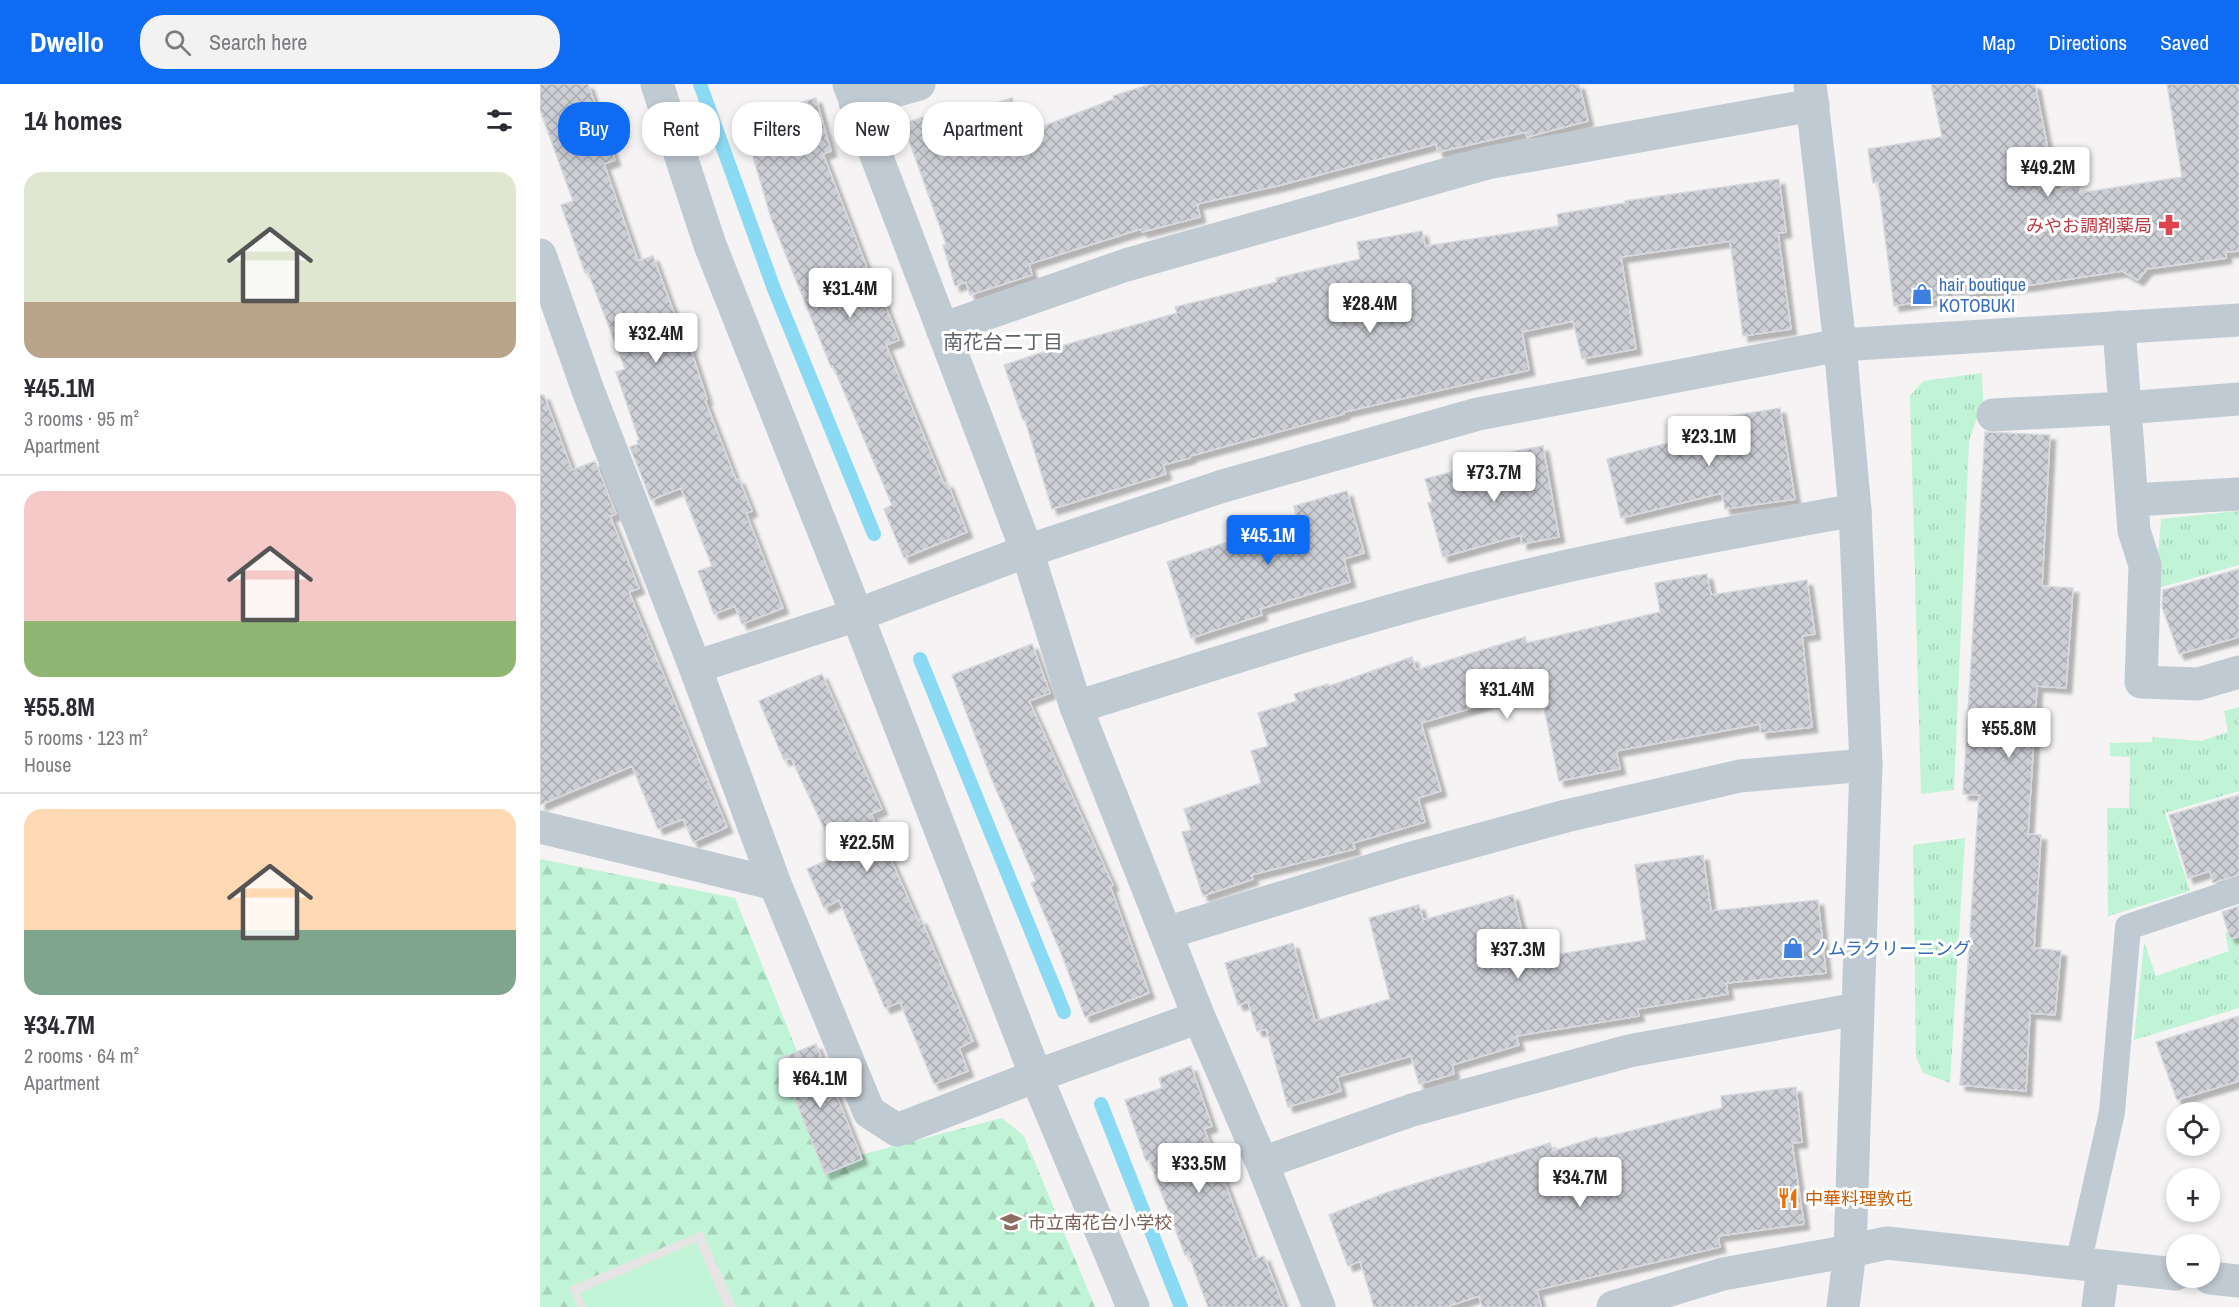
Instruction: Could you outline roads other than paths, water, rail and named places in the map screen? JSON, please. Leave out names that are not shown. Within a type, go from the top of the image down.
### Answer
[{"type":"street","points":[[657,84],[710,245],[1036,1076],[1133,1307]]},
{"type":"street","points":[[919,84],[852,93],[1027,551],[1076,707],[1199,1017],[1262,1163],[1319,1307]]},
{"type":"street","points":[[942,329],[1126,265],[1487,164],[1811,94],[1840,345],[1855,510],[1866,765],[1850,1251],[1843,1307]]},
{"type":"street","points":[[540,255],[589,393],[776,884],[869,1112],[897,1130],[1036,1076],[1199,1017]]},
{"type":"street","points":[[695,667],[857,615],[1027,551],[1223,486],[1478,414],[1840,345],[2239,320]]},
{"type":"street","points":[[2119,327],[2134,531],[2145,565],[2141,682],[2198,684],[2239,672]]},
{"type":"street","points":[[1993,415],[2239,399]]},
{"type":"street","points":[[2132,500],[2239,494]]},
{"type":"street","points":[[1076,707],[1308,635],[1508,580],[1708,537],[1855,510]]},
{"type":"street","points":[[1166,933],[1405,860],[1566,816],[1740,776],[1866,765]]},
{"type":"street","points":[[540,827],[776,884]]},
{"type":"street","points":[[1262,1163],[1412,1110],[1629,1051],[1857,1009]]},
{"type":"street","points":[[1612,1307],[1723,1274],[1887,1243],[2166,1273]]},
{"type":"street","points":[[2091,1265],[2098,1307]]},
{"type":"street","points":[[2220,1279],[2239,1281]]},
{"type":"lane","points":[[2091,1265],[2112,1112],[2128,927],[2239,890]]},
{"type":"waterway","points":[[700,84],[774,289],[874,534]]},
{"type":"waterway","points":[[920,659],[1064,1012]]},
{"type":"waterway","points":[[1101,1104],[1181,1307]]},
{"type":"place","name":"みやお調剤薬局","points":[[2169,225]]},
{"type":"place","name":"hair boutique KOTOBUKI","points":[[1922,294]]},
{"type":"place","name":"ノムラクリーニング","points":[[1793,948]]},
{"type":"place","name":"中華料理敦屯","points":[[1788,1198]]},
{"type":"place","name":"市立南花台小学校","points":[[1011,1222]]},
{"type":"district","name":"南花台二丁目","points":[[1003,341]]}]
